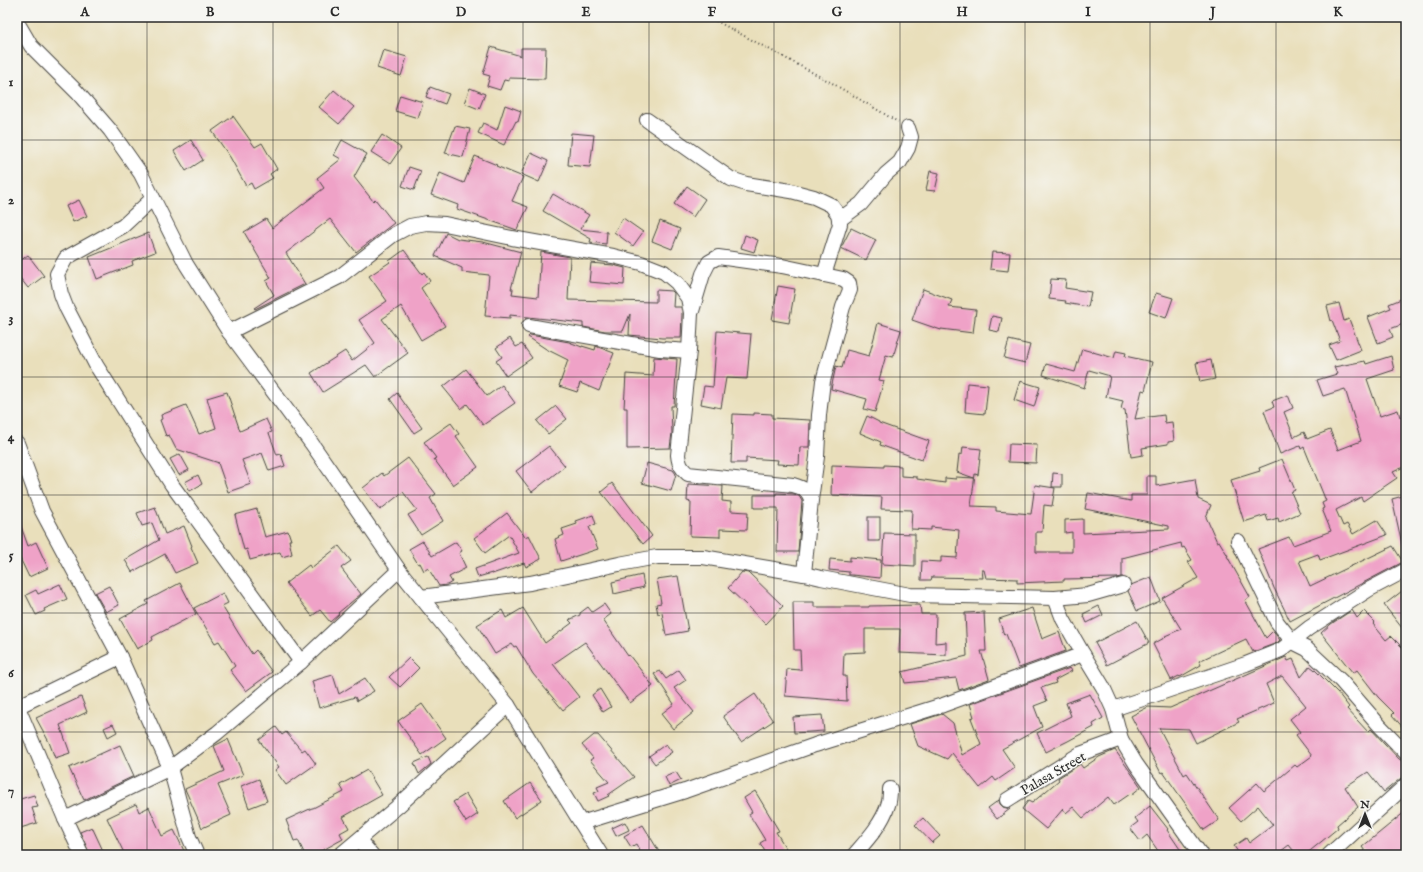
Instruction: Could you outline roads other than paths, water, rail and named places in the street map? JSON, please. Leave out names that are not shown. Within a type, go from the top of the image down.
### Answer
[{"type":"street","points":[[17,22],[31,46],[77,92],[110,130],[141,174],[186,264],[229,332],[312,444],[399,570],[508,705],[601,855]]},
{"type":"street","points":[[647,120],[731,179],[746,184],[791,191],[814,197],[831,205],[838,214],[840,224],[824,275]]},
{"type":"street","points":[[839,220],[861,204],[886,174],[900,162],[908,148],[911,137],[908,128]]},
{"type":"street","points":[[153,198],[123,226],[66,258],[57,274],[61,294],[66,307],[96,365],[168,478],[224,558],[301,662]]},
{"type":"street","points":[[229,332],[339,277],[393,235],[410,226],[426,223],[445,224],[512,238],[613,256],[641,263],[664,272],[677,283],[688,298],[691,313]]},
{"type":"street","points":[[804,574],[817,457],[819,416],[823,381],[843,307],[850,290],[849,283],[843,279],[782,266],[718,257],[709,262],[703,274],[691,313],[689,352],[678,455],[679,463],[682,470],[688,474],[803,488],[808,492],[812,500]]},
{"type":"street","points":[[530,326],[660,349],[689,352]]},
{"type":"street","points":[[17,443],[42,511],[120,657],[170,768],[189,837],[197,855]]},
{"type":"street","points":[[1238,541],[1277,622],[1293,642],[1307,649],[1321,661],[1406,753]]},
{"type":"street","points":[[421,597],[530,583],[657,557],[704,557],[804,574],[910,595],[1055,598],[1088,595],[1123,585]]},
{"type":"street","points":[[65,819],[170,768],[217,733],[301,662],[399,570]]},
{"type":"street","points":[[1113,709],[1246,664],[1281,650],[1309,628],[1368,590],[1406,570]]},
{"type":"street","points":[[1055,598],[1063,619],[1103,687],[1113,709],[1121,740],[1136,764],[1201,855]]},
{"type":"street","points":[[581,823],[685,791],[815,745],[943,705],[1083,654]]},
{"type":"street","points":[[82,855],[17,706],[120,657]]},
{"type":"street","points":[[340,855],[397,807],[508,705]]},
{"type":"street","name":"Palasa Street","points":[[1007,800],[1080,754],[1121,740]]},
{"type":"street","points":[[1329,855],[1406,785]]},
{"type":"street","points":[[854,855],[872,833],[886,812],[889,803],[890,789]]},
{"type":"street","points":[[359,840],[372,855]]}]
